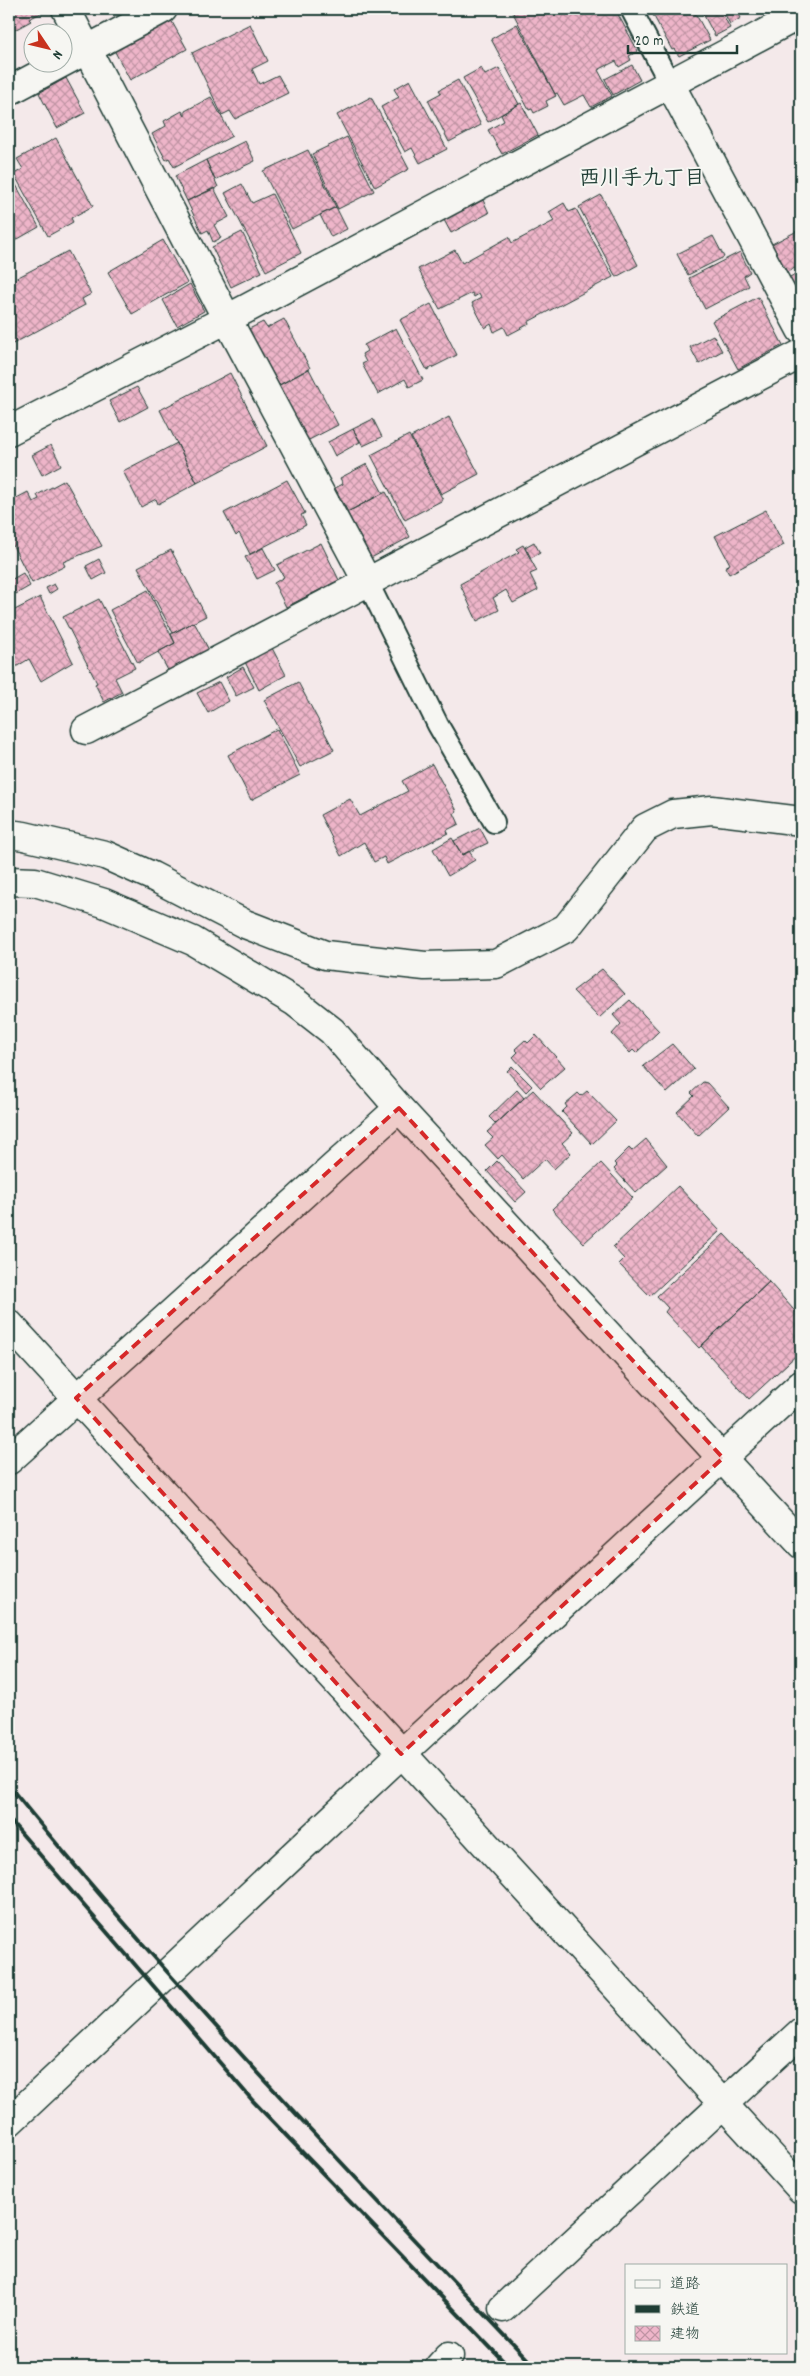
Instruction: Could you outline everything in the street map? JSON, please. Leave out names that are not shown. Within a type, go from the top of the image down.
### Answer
[{"type":"street","points":[[66,9],[227,319],[367,581]]},
{"type":"street","points":[[9,92],[163,9]]},
{"type":"street","points":[[9,431],[227,319],[669,82],[801,14]]},
{"type":"street","points":[[669,82],[801,330]]},
{"type":"street","points":[[86,730],[801,354]]},
{"type":"street","points":[[9,834],[105,856],[152,876],[245,924],[325,955],[425,966],[496,964],[566,928],[645,828],[673,814],[712,810],[801,821]]},
{"type":"street","points":[[9,881],[35,882],[104,903],[193,941],[295,1002],[332,1031],[399,1108],[801,1544]]},
{"type":"street","points":[[9,1460],[399,1108]]},
{"type":"street","points":[[9,1324],[801,2189]]},
{"type":"street","points":[[9,2122],[401,1754],[801,1385]]},
{"type":"street","points":[[503,2308],[801,2032]]},
{"type":"lane","points":[[630,9],[669,82]]},
{"type":"lane","points":[[367,581],[438,725],[494,822]]},
{"type":"highlighted area","points":[[399,1108],[723,1458],[401,1754],[76,1398]]},
{"type":"building","points":[[9,9],[39,9],[41,13],[29,19],[31,21],[22,22],[22,26],[9,33]]},
{"type":"building","points":[[511,9],[615,9],[638,51],[629,56],[631,60],[619,67],[616,61],[598,70],[612,96],[591,107],[584,95],[564,105],[557,93],[555,94]]},
{"type":"building","points":[[650,9],[693,9],[710,40],[679,56],[674,49],[672,50]]},
{"type":"building","points":[[720,9],[730,28],[715,36],[701,10]]},
{"type":"building","points":[[722,9],[736,9],[741,18],[730,24]]},
{"type":"building","points":[[171,20],[187,49],[130,80],[114,50]]},
{"type":"building","points":[[250,24],[268,61],[252,69],[259,84],[278,75],[288,93],[235,119],[230,111],[222,115],[192,53]]},
{"type":"building","points":[[517,24],[556,96],[546,101],[548,106],[534,113],[532,109],[529,110],[491,39]]},
{"type":"building","points":[[632,65],[640,80],[613,95],[605,79]]},
{"type":"building","points":[[481,68],[485,75],[499,68],[519,104],[488,122],[463,78]]},
{"type":"building","points":[[66,78],[85,113],[57,128],[39,93]]},
{"type":"building","points":[[410,80],[447,149],[420,163],[412,148],[405,152],[381,107],[399,97],[394,89]]},
{"type":"building","points":[[458,80],[481,125],[449,142],[428,100],[441,93],[439,90]]},
{"type":"building","points":[[211,97],[232,136],[174,167],[169,158],[166,160],[152,134],[166,126],[164,121],[182,111],[185,116],[185,111]]},
{"type":"building","points":[[371,97],[409,169],[375,187],[337,115]]},
{"type":"building","points":[[521,103],[538,135],[502,154],[488,130],[504,121],[501,115]]},
{"type":"building","points":[[347,137],[374,191],[338,209],[312,154]]},
{"type":"building","points":[[56,138],[93,206],[71,218],[73,222],[48,236],[14,174],[23,169],[17,159]]},
{"type":"building","points":[[245,141],[255,161],[215,180],[206,160]]},
{"type":"building","points":[[308,150],[336,207],[292,229],[263,171]]},
{"type":"building","points":[[206,160],[218,187],[187,201],[175,176]]},
{"type":"building","points":[[9,172],[39,227],[9,244]]},
{"type":"building","points":[[242,184],[252,203],[272,194],[301,253],[266,271],[225,193]]},
{"type":"building","points":[[214,188],[229,217],[214,225],[221,238],[213,242],[208,230],[202,233],[187,201]]},
{"type":"building","points":[[601,195],[638,265],[616,277],[579,207]]},
{"type":"building","points":[[483,200],[489,213],[451,233],[444,220]]},
{"type":"building","points":[[564,203],[569,212],[576,209],[613,277],[528,322],[529,324],[508,335],[504,327],[494,332],[491,324],[485,328],[472,303],[481,298],[479,294],[474,297],[472,293],[440,309],[418,269],[455,250],[462,263],[509,237],[512,243],[554,221],[549,212]]},
{"type":"building","points":[[336,207],[347,229],[331,237],[320,215]]},
{"type":"building","points":[[801,229],[801,265],[785,273],[770,245]]},
{"type":"building","points":[[242,232],[262,272],[231,287],[212,247]]},
{"type":"building","points":[[713,236],[724,257],[688,275],[677,254]]},
{"type":"building","points":[[163,240],[187,283],[132,314],[108,272]]},
{"type":"building","points":[[68,251],[91,294],[82,299],[85,305],[9,346],[9,282]]},
{"type":"building","points":[[740,252],[750,272],[744,276],[749,286],[705,309],[689,278]]},
{"type":"building","points":[[801,271],[801,303],[788,278]]},
{"type":"building","points":[[190,284],[204,311],[177,326],[163,300]]},
{"type":"building","points":[[758,297],[783,345],[738,369],[712,321]]},
{"type":"building","points":[[431,304],[457,355],[427,370],[400,320]]},
{"type":"building","points":[[284,319],[310,368],[279,385],[249,329],[263,322],[267,328]]},
{"type":"building","points":[[396,328],[423,380],[409,387],[405,379],[378,394],[362,364],[366,362],[362,354],[367,351],[364,345]]},
{"type":"building","points":[[713,335],[722,351],[699,364],[690,347]]},
{"type":"building","points":[[309,369],[338,425],[307,441],[278,386]]},
{"type":"building","points":[[230,373],[267,446],[197,483],[160,410]]},
{"type":"building","points":[[137,387],[148,407],[120,422],[109,401]]},
{"type":"building","points":[[449,417],[479,474],[441,494],[411,437]]},
{"type":"building","points":[[373,419],[382,437],[363,446],[353,429]]},
{"type":"building","points":[[353,429],[360,442],[335,456],[328,442]]},
{"type":"building","points":[[409,435],[443,500],[405,520],[371,455]]},
{"type":"building","points":[[177,443],[197,483],[158,504],[156,499],[141,507],[123,471]]},
{"type":"building","points":[[51,445],[61,465],[42,475],[32,455]]},
{"type":"building","points":[[367,464],[383,493],[348,512],[335,488],[343,484],[340,478]]},
{"type":"building","points":[[65,480],[102,546],[63,562],[65,566],[32,583],[9,538],[9,502],[28,492],[33,502],[39,499],[37,495]]},
{"type":"building","points":[[287,480],[305,513],[301,515],[306,525],[250,554],[239,533],[236,536],[224,513]]},
{"type":"building","points":[[386,492],[410,537],[371,558],[347,512]]},
{"type":"building","points":[[766,510],[784,545],[729,574],[725,567],[730,564],[715,536]]},
{"type":"building","points":[[534,542],[540,553],[531,558],[525,547]]},
{"type":"building","points":[[321,543],[339,580],[286,607],[274,583],[284,577],[277,565]]},
{"type":"building","points":[[523,545],[537,571],[530,574],[538,590],[513,603],[506,590],[493,598],[499,610],[477,621],[460,584],[519,552],[516,549]]},
{"type":"building","points":[[263,548],[275,570],[257,579],[245,557]]},
{"type":"building","points":[[171,550],[206,616],[173,633],[138,567]]},
{"type":"building","points":[[99,559],[106,573],[93,580],[86,566]]},
{"type":"building","points":[[23,573],[30,586],[16,594],[9,581]]},
{"type":"building","points":[[54,584],[57,589],[49,594],[46,588]]},
{"type":"building","points":[[148,590],[175,643],[138,663],[110,610]]},
{"type":"building","points":[[40,597],[73,662],[41,681],[29,659],[14,668],[9,658],[9,613]]},
{"type":"building","points":[[99,599],[135,668],[115,678],[122,692],[104,702],[95,684],[97,683],[63,617]]},
{"type":"building","points":[[194,622],[210,652],[170,674],[158,652],[175,643],[171,634]]},
{"type":"building","points":[[272,648],[286,675],[259,690],[245,662]]},
{"type":"building","points":[[243,667],[254,687],[236,696],[226,677]]},
{"type":"building","points":[[219,682],[229,701],[208,713],[197,693]]},
{"type":"building","points":[[298,682],[334,750],[300,767],[264,700]]},
{"type":"building","points":[[277,729],[300,775],[251,800],[228,755]]},
{"type":"building","points":[[432,764],[457,811],[454,813],[459,824],[447,830],[448,833],[387,864],[384,857],[374,862],[364,842],[341,856],[320,815],[350,799],[360,816],[408,791],[402,781]]},
{"type":"building","points":[[480,828],[488,843],[462,855],[454,841]]},
{"type":"building","points":[[452,838],[462,855],[469,851],[475,860],[448,876],[433,849]]},
{"type":"building","points":[[602,969],[625,994],[599,1018],[573,991]]},
{"type":"building","points":[[630,1000],[659,1031],[636,1053],[633,1050],[630,1053],[612,1034],[621,1024],[613,1015]]},
{"type":"building","points":[[536,1035],[565,1067],[541,1088],[513,1057],[518,1052],[515,1049],[525,1040],[528,1043]]},
{"type":"building","points":[[672,1044],[694,1069],[667,1093],[643,1066]]},
{"type":"building","points":[[512,1066],[532,1086],[526,1092],[507,1071]]},
{"type":"building","points":[[703,1082],[707,1083],[729,1107],[698,1136],[677,1112],[694,1096],[691,1093]]},
{"type":"building","points":[[517,1090],[524,1098],[496,1124],[489,1117]]},
{"type":"building","points":[[533,1090],[573,1133],[562,1143],[571,1153],[554,1169],[545,1159],[523,1179],[502,1155],[498,1159],[485,1145],[493,1138],[487,1132]]},
{"type":"building","points":[[587,1091],[616,1121],[592,1144],[562,1112],[567,1107],[565,1104],[578,1093],[581,1096]]},
{"type":"building","points":[[646,1139],[667,1165],[636,1193],[614,1169],[617,1166],[614,1163],[629,1148],[632,1151]]},
{"type":"building","points":[[497,1161],[526,1192],[515,1202],[487,1171]]},
{"type":"building","points":[[601,1163],[633,1198],[584,1243],[552,1209]]},
{"type":"building","points":[[678,1186],[720,1231],[650,1296],[619,1264],[624,1259],[613,1247]]},
{"type":"building","points":[[724,1234],[769,1282],[699,1348],[665,1312],[668,1308],[657,1296]]},
{"type":"building","points":[[769,1282],[801,1318],[801,1351],[749,1399],[701,1346]]},
{"type":"railway","points":[[9,1786],[135,1936],[266,2082],[535,2367]]},
{"type":"railway","points":[[9,1819],[253,2101],[509,2367]]},
{"type":"district","name":"西川手九丁目","points":[[642,177]]}]
